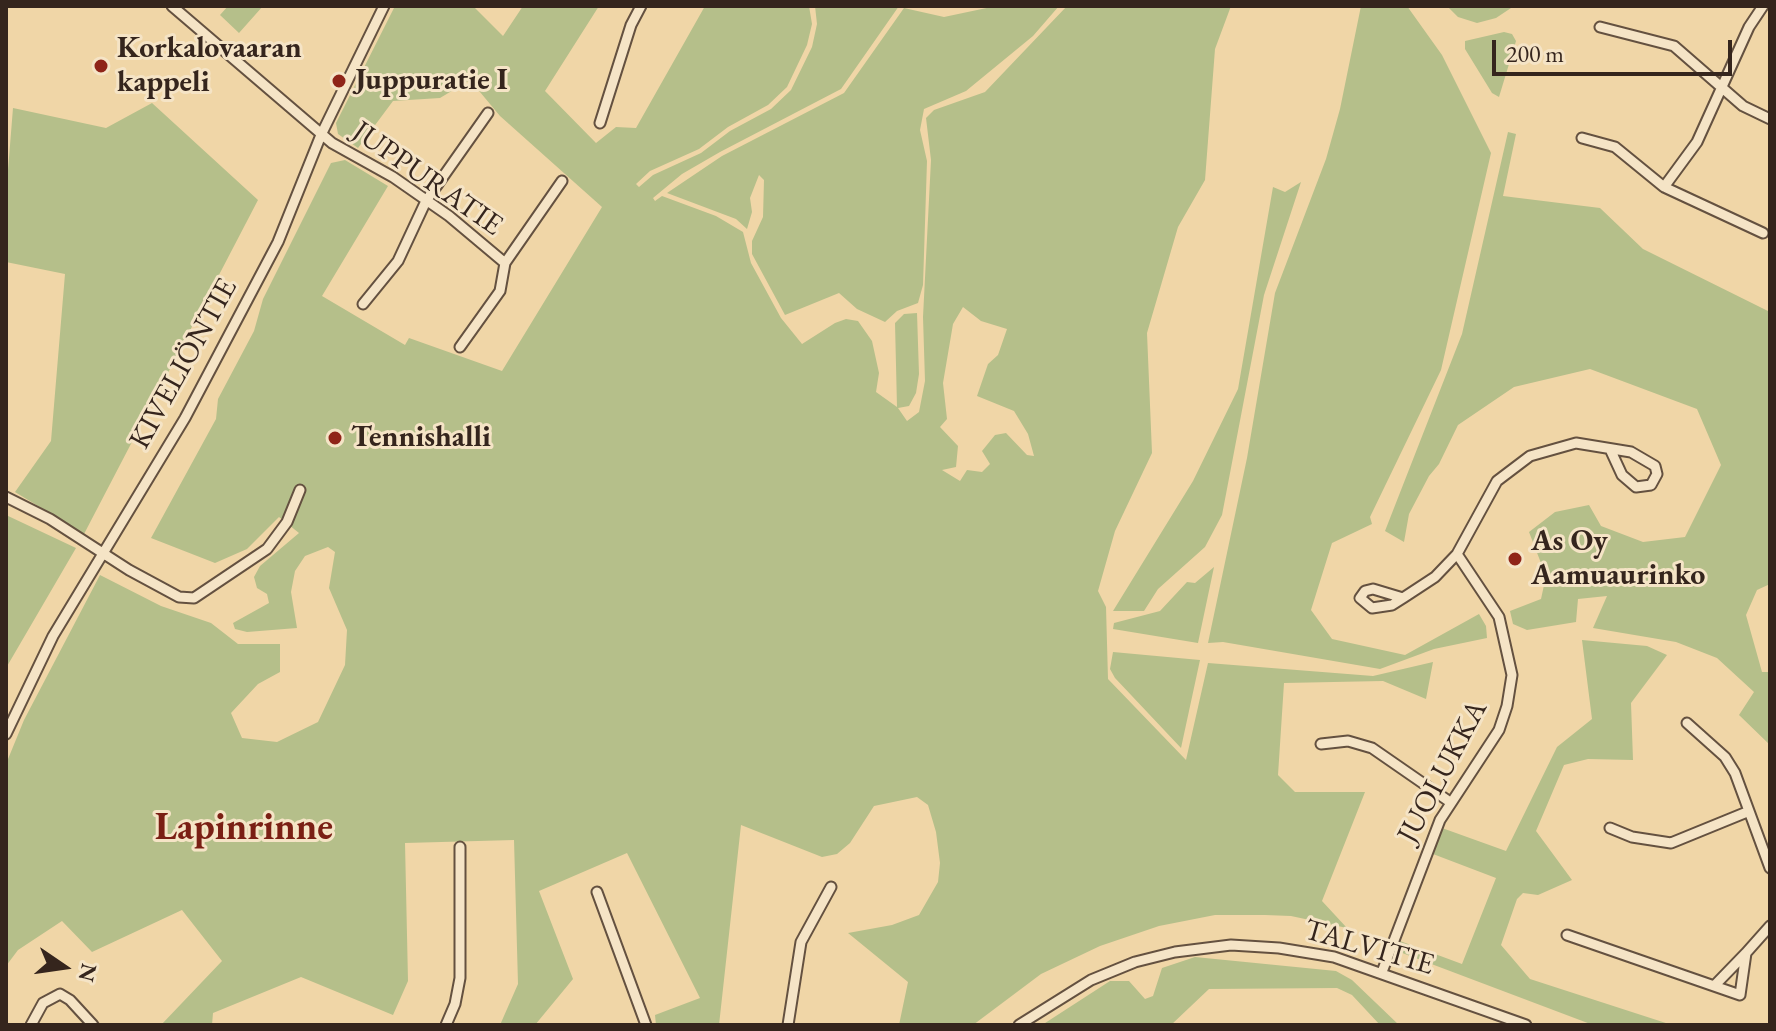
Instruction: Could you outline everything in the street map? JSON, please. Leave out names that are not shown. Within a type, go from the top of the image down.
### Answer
[{"type":"street","name":"JUPPURATIE","points":[[172,6],[321,135],[426,201],[505,263],[500,291],[460,347]]},
{"type":"street","name":"KIVELIÖNTIE","points":[[6,734],[53,636],[185,418],[271,256],[321,135],[384,6]]},
{"type":"street","points":[[600,123],[631,25],[641,6]]},
{"type":"street","points":[[1664,187],[1697,142],[1749,27],[1763,6]]},
{"type":"street","points":[[1600,27],[1674,46],[1743,106],[1770,119]]},
{"type":"street","points":[[363,304],[398,261],[426,201],[488,113]]},
{"type":"street","points":[[1582,138],[1615,147],[1664,187],[1763,233]]},
{"type":"street","points":[[505,263],[562,181]]},
{"type":"street","points":[[1403,598],[1435,577],[1457,554],[1497,481],[1530,456],[1576,443],[1610,449],[1648,460],[1657,474],[1651,485],[1636,487],[1622,475],[1610,449]]},
{"type":"street","points":[[6,497],[50,519],[179,597],[194,598],[267,549],[287,522],[300,490]]},
{"type":"street","name":"JUOLUKKA","points":[[1382,972],[1423,858],[1450,802],[1499,730],[1507,706],[1512,675],[1499,617],[1457,554]]},
{"type":"street","points":[[1687,723],[1725,757],[1770,868]]},
{"type":"street","points":[[1321,744],[1348,741],[1372,748],[1450,802]]},
{"type":"street","points":[[1610,828],[1632,837],[1671,843],[1747,812]]},
{"type":"street","points":[[446,1025],[455,1004],[460,978],[460,847]]},
{"type":"street","points":[[788,1025],[801,942],[831,887]]},
{"type":"street","points":[[597,892],[645,1022],[632,1025]]},
{"type":"street","points":[[1716,984],[1770,926]]},
{"type":"street","points":[[1567,935],[1716,984],[1740,995],[1746,953]]},
{"type":"street","name":"TALVITIE","points":[[1019,1025],[1091,980],[1155,956],[1208,946],[1256,945],[1305,951],[1382,972],[1526,1025]]},
{"type":"street","points":[[31,1025],[43,1003],[60,994],[70,1000],[93,1025]]},
{"type":"green space","points":[[228,6],[263,6],[239,33],[220,15]]},
{"type":"green space","points":[[395,6],[473,6],[503,36],[523,6],[599,6],[545,91],[596,143],[616,127],[636,128],[705,6],[809,6],[812,24],[807,45],[787,87],[768,105],[728,127],[699,149],[650,171],[636,184],[639,187],[653,175],[701,153],[730,131],[771,109],[791,90],[812,47],[817,24],[815,6],[899,6],[841,89],[682,174],[653,198],[655,201],[662,196],[716,216],[743,232],[751,263],[781,318],[802,344],[835,323],[846,319],[858,321],[872,341],[879,373],[876,392],[897,407],[895,323],[904,314],[917,313],[919,374],[916,393],[909,406],[898,408],[907,421],[919,412],[925,381],[923,317],[931,160],[926,118],[934,110],[985,92],[1067,6],[1231,6],[1215,49],[1205,180],[1178,227],[1147,333],[1152,453],[1115,531],[1098,591],[1106,607],[1108,679],[1186,760],[1208,663],[1373,676],[1433,662],[1426,699],[1383,681],[1284,683],[1278,775],[1295,792],[1365,792],[1322,901],[1347,928],[1291,916],[1265,915],[1215,915],[1159,926],[1100,946],[1041,974],[973,1025],[899,1025],[908,982],[848,933],[892,925],[919,915],[938,882],[940,863],[936,832],[928,805],[917,797],[874,806],[850,843],[837,854],[822,857],[741,825],[719,1025],[656,1025],[655,1015],[700,998],[627,853],[539,891],[573,979],[535,1025],[500,1025],[518,984],[514,840],[405,843],[408,981],[393,1015],[301,977],[213,1013],[212,1025],[161,1025],[222,961],[182,910],[92,952],[62,921],[18,950],[6,966],[6,764],[24,720],[100,575],[161,606],[211,623],[238,644],[280,644],[280,672],[258,684],[231,713],[242,738],[277,742],[318,722],[345,665],[347,630],[329,588],[335,552],[328,547],[305,556],[295,571],[291,592],[297,628],[247,632],[235,629],[233,623],[269,603],[267,594],[257,588],[254,577],[260,566],[299,533],[279,517],[247,549],[215,563],[151,538],[216,419],[218,399],[254,331],[263,299],[331,163],[345,160],[388,186],[322,296],[405,345],[409,338],[502,371],[602,207],[500,116],[470,80],[440,98],[393,101],[358,148],[338,134],[336,123]],"holes":[[[963,307],[981,321],[1007,329],[998,355],[988,364],[977,396],[1014,411],[1028,434],[1034,456],[1027,455],[1006,433],[995,435],[982,451],[990,464],[982,472],[967,470],[960,481],[942,470],[956,467],[958,446],[940,427],[947,419],[943,383],[953,324]]]},
{"type":"green space","points":[[996,6],[1059,6],[1033,36],[966,91],[924,109],[920,130],[927,161],[923,285],[918,303],[897,311],[885,322],[857,309],[839,293],[785,315],[752,254],[752,241],[763,217],[764,180],[759,175],[750,198],[752,212],[747,229],[736,219],[667,193],[722,156],[844,93],[904,8],[944,17]]},
{"type":"green space","points":[[1361,6],[1407,6],[1442,55],[1491,153],[1441,370],[1370,517],[1372,524],[1332,543],[1311,610],[1332,639],[1405,655],[1479,614],[1486,626],[1487,638],[1434,649],[1380,669],[1223,642],[1208,643],[1247,458],[1275,293],[1326,159],[1340,109]]},
{"type":"green space","points":[[1447,6],[1514,6],[1496,18],[1477,23],[1458,17]]},
{"type":"green space","points":[[1504,32],[1512,34],[1516,41],[1499,97],[1492,93],[1465,49],[1465,41]]},
{"type":"green space","points":[[152,103],[258,200],[84,534],[15,492],[51,441],[65,274],[6,262],[6,195],[13,108],[106,128]]},
{"type":"green space","points":[[1508,132],[1516,134],[1503,196],[1600,208],[1643,249],[1770,312],[1770,584],[1757,590],[1746,615],[1762,672],[1770,672],[1770,745],[1739,715],[1754,692],[1717,658],[1676,642],[1593,628],[1607,596],[1578,599],[1576,622],[1527,630],[1513,624],[1510,611],[1541,599],[1546,576],[1529,532],[1555,512],[1589,505],[1601,526],[1643,542],[1685,537],[1721,465],[1697,409],[1590,369],[1514,387],[1458,425],[1409,514],[1404,542],[1385,531],[1462,334]]},
{"type":"green space","points":[[1301,182],[1264,295],[1222,515],[1205,547],[1158,589],[1144,611],[1113,611],[1193,481],[1238,389],[1273,187],[1285,192]]},
{"type":"green space","points":[[6,515],[76,548],[6,668]]},
{"type":"green space","points":[[1214,567],[1198,643],[1113,629],[1114,623],[1160,611],[1187,582],[1195,583]]},
{"type":"green space","points":[[1582,640],[1647,646],[1667,655],[1631,703],[1633,760],[1588,759],[1564,765],[1536,831],[1572,880],[1538,895],[1523,893],[1517,899],[1501,945],[1530,979],[1672,1025],[1593,1025],[1397,951],[1400,941],[1462,964],[1496,878],[1433,854],[1442,828],[1506,851],[1557,747],[1592,719]]},
{"type":"green space","points":[[1113,652],[1200,660],[1181,748],[1115,678],[1110,669]]},
{"type":"green space","points":[[1195,957],[1336,971],[1352,980],[1399,1025],[1380,1025],[1352,995],[1337,988],[1209,989],[1171,1025],[1042,1025],[1110,981],[1129,981],[1145,999],[1153,996],[1162,968]]},
{"type":"place","name":"Korkalovaaran kappeli","points":[[101,66]]},
{"type":"place","name":"Juppuratie I","points":[[339,81]]},
{"type":"place","name":"Tennishalli","points":[[335,438]]},
{"type":"place","name":"As Oy Aamuaurinko","points":[[1515,559]]},
{"type":"district","name":"Lapinrinne","points":[[244,829]]}]
